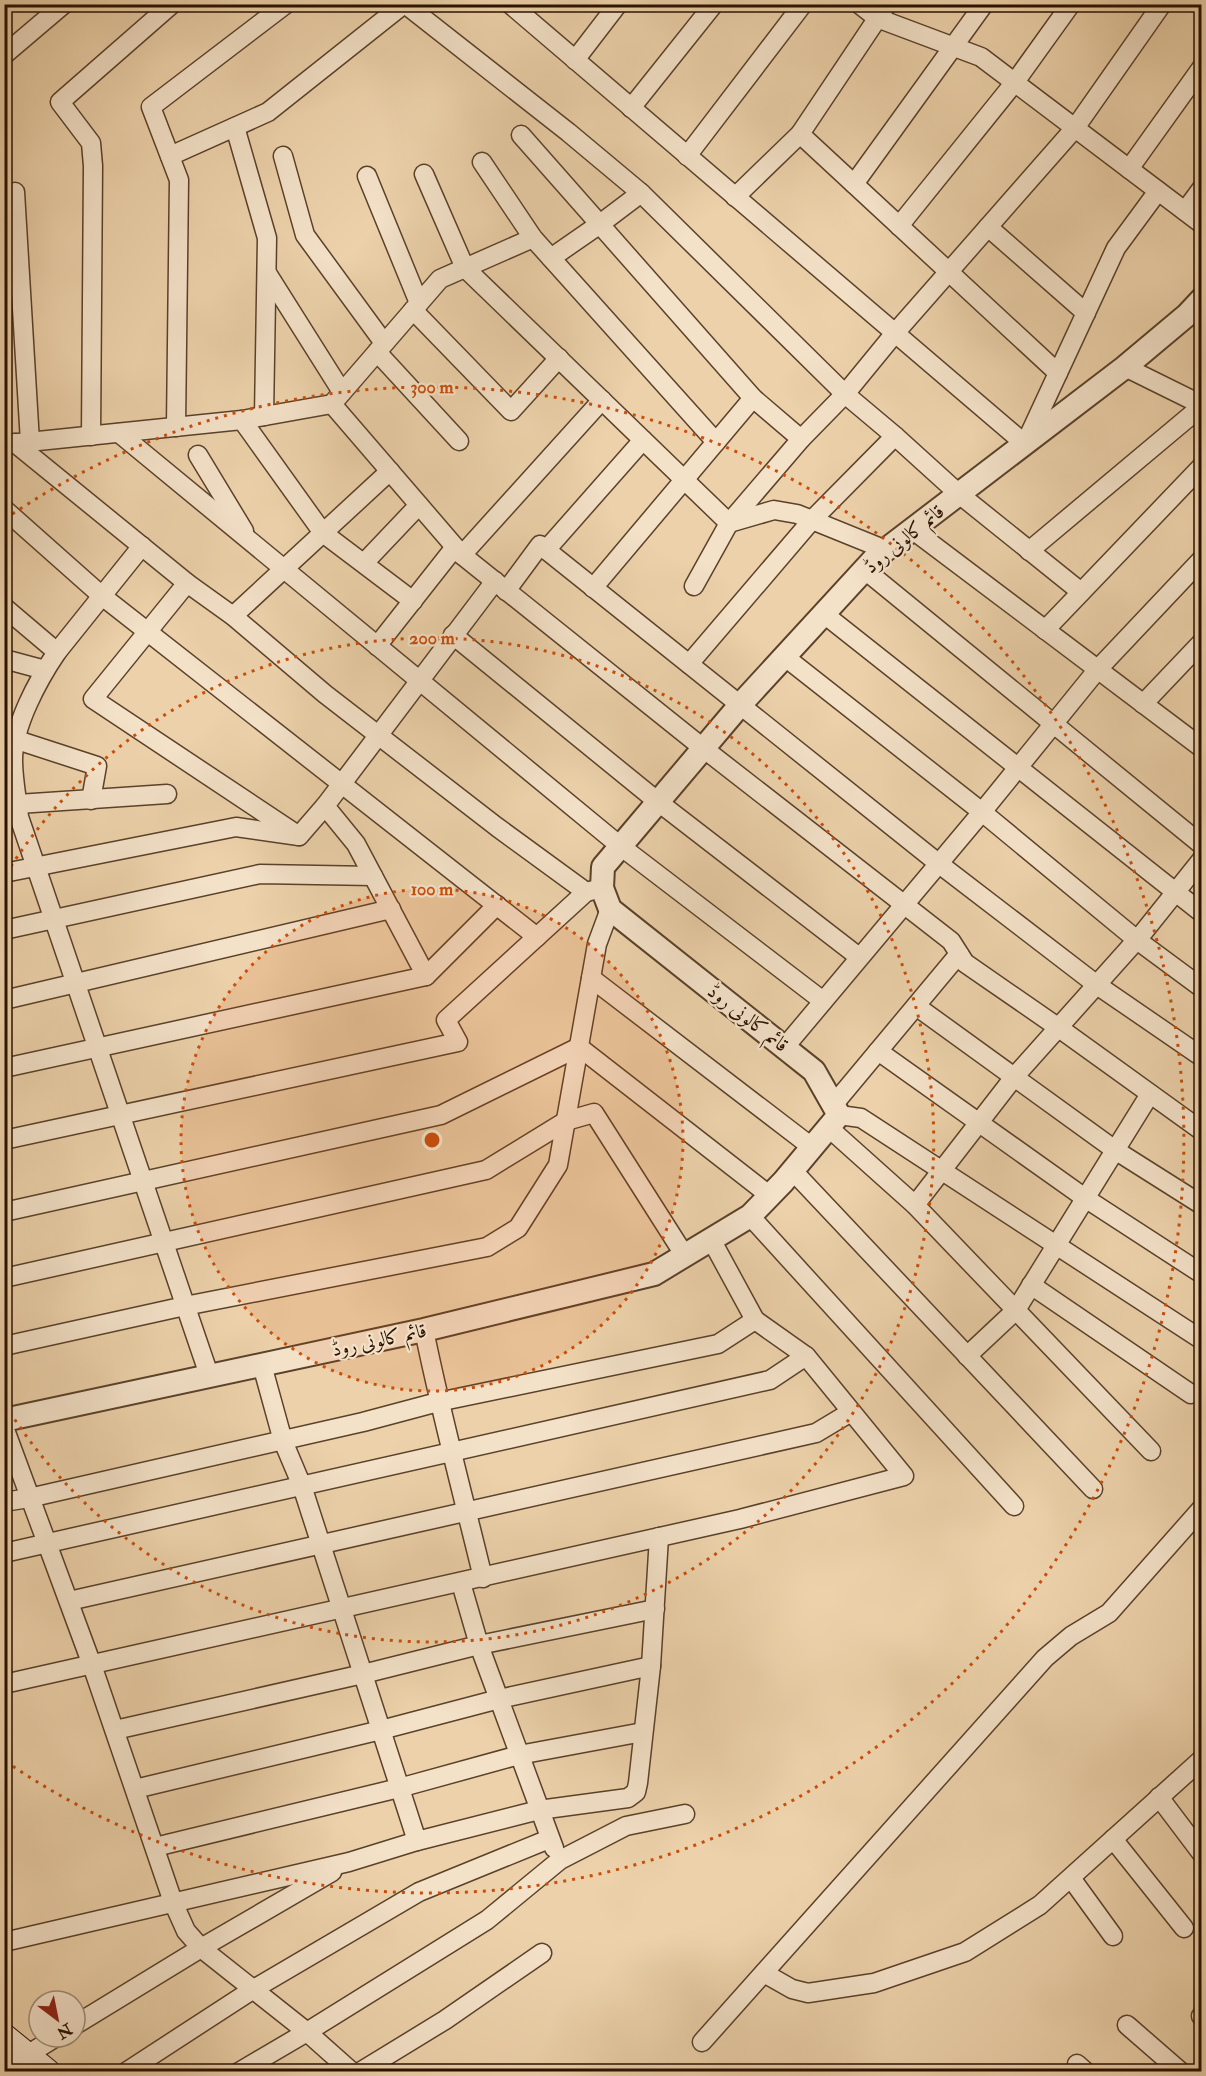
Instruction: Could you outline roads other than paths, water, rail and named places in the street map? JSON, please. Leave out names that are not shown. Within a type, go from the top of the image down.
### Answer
[{"type":"main road","points":[[4,2037],[15,2063],[47,2072]]},
{"type":"street","points":[[4,55],[64,4]]},
{"type":"street","points":[[91,436],[93,166],[91,143],[60,102],[172,4]]},
{"type":"street","points":[[176,428],[179,180],[151,107],[286,4]]},
{"type":"street","points":[[170,156],[268,112],[404,4],[568,132],[641,193],[844,394],[959,494],[1081,592]]},
{"type":"street","points":[[575,60],[618,4]]},
{"type":"street","points":[[631,108],[714,4]]},
{"type":"street","points":[[687,156],[803,4]]},
{"type":"street","points":[[859,4],[881,11],[954,47],[981,57],[1202,224]]},
{"type":"street","points":[[854,184],[984,4]]},
{"type":"street","points":[[899,226],[1015,82],[1071,4]]},
{"type":"street","points":[[694,586],[729,523],[1075,128],[1162,4]]},
{"type":"street","points":[[512,5],[1025,444],[1116,248],[1158,191]]},
{"type":"street","points":[[735,197],[800,134],[881,11]]},
{"type":"street","points":[[1129,169],[1202,67]]},
{"type":"street","points":[[235,127],[267,238],[264,416]]},
{"type":"street","points":[[800,134],[1058,373]]},
{"type":"street","points":[[522,135],[753,398],[801,439]]},
{"type":"street","points":[[283,156],[305,236],[380,348],[459,441]]},
{"type":"street","points":[[482,162],[533,238],[716,442]]},
{"type":"street","points":[[424,174],[465,268],[729,523]]},
{"type":"street","points":[[367,176],[416,307],[511,411],[559,358]]},
{"type":"street","points":[[1185,211],[1202,188]]},
{"type":"street","points":[[15,192],[17,443]]},
{"type":"street","points":[[550,258],[641,193]]},
{"type":"street","points":[[988,227],[1086,313]]},
{"type":"street","points":[[17,443],[242,420],[337,398],[440,279],[533,238]]},
{"type":"street","points":[[267,273],[337,398],[390,471],[458,551],[703,748],[951,941],[965,963],[1202,1131]]},
{"type":"street","name":"قائم کالونی روڈ","points":[[4,1420],[424,1330],[654,1274],[750,1216],[813,1148],[834,1115],[814,1071],[599,896],[603,867],[619,845],[740,705],[886,550],[1125,367],[1187,315],[1202,299]]},
{"type":"street","points":[[1029,551],[1202,406],[1125,367]]},
{"type":"street","points":[[593,588],[753,398]]},
{"type":"street","points":[[377,646],[413,601],[458,551],[602,400]]},
{"type":"street","points":[[242,420],[323,533],[413,601]]},
{"type":"street","points":[[119,433],[619,845],[823,1001]]},
{"type":"street","points":[[688,664],[812,520],[895,436]]},
{"type":"street","points":[[546,550],[643,440]]},
{"type":"street","points":[[17,443],[187,583],[233,616],[325,694],[497,827],[599,896]]},
{"type":"street","points":[[198,455],[251,542]]},
{"type":"street","points":[[1045,630],[1202,466]]},
{"type":"street","points":[[233,616],[390,471]]},
{"type":"street","points":[[364,563],[419,505]]},
{"type":"street","points":[[4,509],[102,596],[537,937]]},
{"type":"street","points":[[729,523],[774,510],[797,514],[886,550]]},
{"type":"street","points":[[913,530],[1143,704],[1199,741]]},
{"type":"street","points":[[299,836],[325,806],[453,635],[540,545],[938,863],[1097,985],[1202,1058]]},
{"type":"street","points":[[142,546],[57,652],[13,715],[17,740],[9,758],[11,806],[19,817],[209,1375]]},
{"type":"street","points":[[784,1048],[982,812],[1098,669],[1202,560]]},
{"type":"street","points":[[865,570],[1202,844]]},
{"type":"street","points":[[187,583],[93,699],[299,836]]},
{"type":"street","points":[[4,607],[57,652]]},
{"type":"street","points":[[824,614],[1202,913]]},
{"type":"street","points":[[453,635],[657,801],[859,957]]},
{"type":"street","points":[[1143,704],[1202,642]]},
{"type":"street","points":[[785,657],[982,812],[1137,940],[1202,988]]},
{"type":"street","points":[[4,658],[45,670]]},
{"type":"street","points":[[17,740],[97,766],[91,800]]},
{"type":"street","points":[[11,806],[167,794]]},
{"type":"street","points":[[325,806],[356,844],[426,976]]},
{"type":"street","points":[[4,873],[236,827],[299,836]]},
{"type":"street","points":[[915,1205],[1015,1077],[1137,940],[1202,859]]},
{"type":"street","points":[[4,930],[260,874],[373,876]]},
{"type":"street","points":[[4,1140],[458,1042],[446,1020],[537,937],[599,896]]},
{"type":"street","points":[[4,1346],[185,1306],[487,1247],[518,1228],[558,1165],[597,944],[599,896]]},
{"type":"street","points":[[4,1068],[426,976],[497,905]]},
{"type":"street","points":[[4,1000],[391,909]]},
{"type":"street","points":[[834,1115],[878,1051],[959,954]]},
{"type":"street","points":[[591,978],[813,1148]]},
{"type":"street","points":[[916,1006],[1115,1150],[1202,1205]]},
{"type":"street","points":[[4,1212],[441,1115],[579,1047]]},
{"type":"street","points":[[579,1047],[769,1195]]},
{"type":"street","points":[[878,1051],[1085,1198],[1202,1274]]},
{"type":"street","points":[[967,1356],[1016,1310],[1150,1094]]},
{"type":"street","points":[[4,1278],[486,1170],[566,1121],[594,1113],[685,1256]]},
{"type":"street","points":[[834,1115],[861,1118],[1202,1340]]},
{"type":"street","points":[[834,1115],[915,1205],[1151,1451]]},
{"type":"street","points":[[793,1171],[1093,1489]]},
{"type":"street","points":[[750,1216],[1014,1506]]},
{"type":"street","points":[[4,1684],[659,1538],[904,1476],[806,1356],[755,1320],[712,1241]]},
{"type":"street","points":[[1031,1285],[1191,1394]]},
{"type":"street","points":[[4,1502],[283,1441],[438,1402],[718,1344],[755,1320]]},
{"type":"street","points":[[424,1330],[438,1402],[453,1451],[483,1578]]},
{"type":"street","points":[[4,1553],[770,1380],[806,1356]]},
{"type":"street","points":[[262,1365],[283,1441],[302,1486],[417,1841]]},
{"type":"street","points":[[69,1601],[816,1434],[851,1412]]},
{"type":"street","points":[[4,1428],[92,1665],[173,1902],[186,1931],[201,1948],[307,2032],[352,2072]]},
{"type":"street","points":[[702,2042],[1045,1658],[1071,1636],[1109,1613],[1202,1508]]},
{"type":"street","points":[[4,1942],[350,1862],[417,1841],[539,1810],[628,1798],[636,1792],[638,1783],[651,1666],[659,1538]]},
{"type":"street","points":[[461,1583],[498,1699],[549,1839],[560,1860]]},
{"type":"street","points":[[115,1730],[363,1674],[479,1645],[655,1609]]},
{"type":"street","points":[[135,1789],[381,1730],[498,1699],[651,1666]]},
{"type":"street","points":[[154,1847],[399,1788],[519,1755],[643,1732]]},
{"type":"street","points":[[764,1973],[792,1989],[808,1993],[874,1983],[965,1953],[1040,1905],[1202,1759]]},
{"type":"street","points":[[1159,1797],[1202,1854]]},
{"type":"street","points":[[239,2072],[487,1920],[560,1860],[626,1826],[685,1814]]},
{"type":"street","points":[[126,2072],[252,1990],[419,1892],[549,1839]]},
{"type":"street","points":[[1113,1839],[1184,1928]]},
{"type":"street","points":[[87,2018],[201,1948],[350,1862]]},
{"type":"street","points":[[1071,1878],[1113,1936]]},
{"type":"street","points":[[360,2072],[445,2020],[542,1953]]},
{"type":"street","points":[[1127,2025],[1181,2072]]},
{"type":"street","points":[[15,2063],[37,2049]]}]
